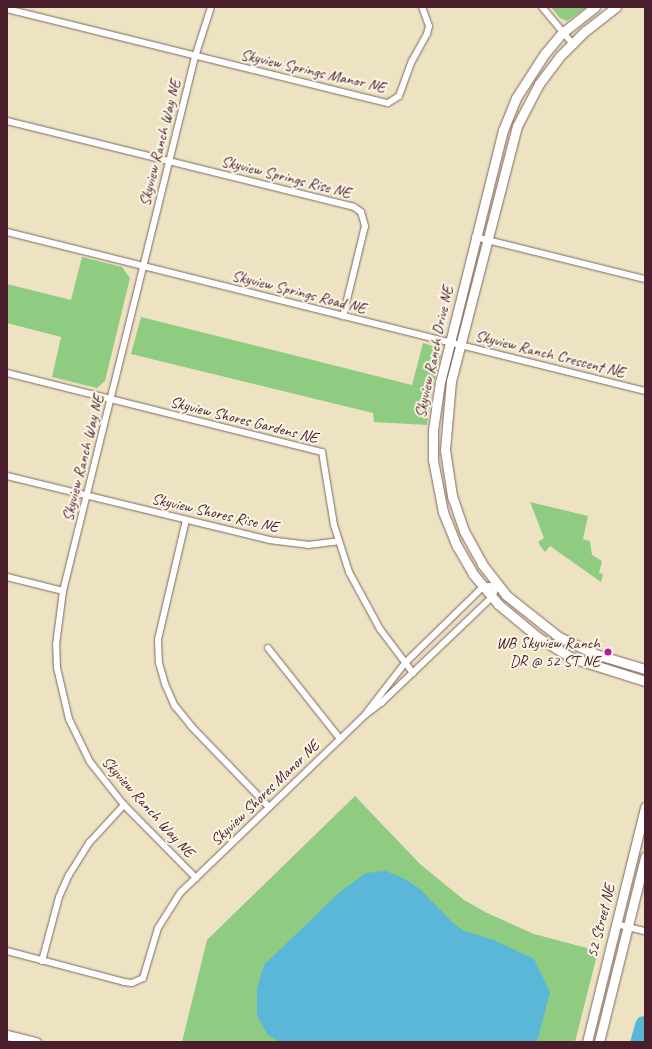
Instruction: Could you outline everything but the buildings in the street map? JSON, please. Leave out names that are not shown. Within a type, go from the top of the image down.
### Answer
[{"type":"street","name":"Skyview Ranch Way NE","points":[[196,878],[124,804],[90,762],[67,712],[57,668],[56,645],[63,591],[195,57],[211,7]]},
{"type":"street","name":"Skyview Springs Manor NE","points":[[7,9],[195,57],[388,103],[399,96],[412,61],[427,34],[429,26],[422,7]]},
{"type":"street","points":[[542,7],[562,33],[572,43]]},
{"type":"street","name":"Skyview Ranch Drive NE","points":[[595,7],[562,33],[530,75],[509,114],[475,237],[449,342],[435,403],[432,449],[435,478],[443,512],[457,546],[483,588],[519,624],[553,648],[589,665],[645,681]]},
{"type":"street","name":"Skyview Ranch Drive NE","points":[[616,7],[572,43],[539,84],[517,126],[460,345],[447,405],[444,433],[446,473],[464,531],[482,564],[497,585],[524,612],[560,637],[595,654],[645,669]]},
{"type":"street","points":[[7,121],[169,162]]},
{"type":"street","name":"Skyview Springs Rise NE","points":[[169,162],[354,207],[362,212],[365,226],[343,316]]},
{"type":"street","name":"Skyview Springs Road NE","points":[[7,232],[449,342]]},
{"type":"street","points":[[475,237],[645,279]]},
{"type":"street","name":"Skyview Ranch Crescent NE","points":[[449,342],[645,391]]},
{"type":"street","name":"Skyview Shores Gardens NE","points":[[7,373],[317,449],[325,457],[328,493],[339,541],[349,572],[368,610],[413,673]]},
{"type":"street","name":"Skyview Shores Rise NE","points":[[7,476],[186,520],[289,543],[308,545],[339,541]]},
{"type":"street","points":[[186,520],[158,639],[159,663],[165,684],[175,706],[190,726],[269,807]]},
{"type":"street","points":[[7,577],[63,591]]},
{"type":"street","points":[[483,588],[497,585]]},
{"type":"street","name":"Skyview Shores Manor NE","points":[[7,951],[124,982],[139,981],[146,973],[158,928],[168,908],[196,878],[269,807],[492,597],[497,585]]},
{"type":"street","name":"Skyview Shores Manor NE","points":[[365,715],[376,698],[405,663],[483,588]]},
{"type":"street","points":[[268,648],[340,739]]},
{"type":"street","points":[[42,960],[57,904],[69,874],[89,843],[124,804]]},
{"type":"street","name":"52 Street NE","points":[[587,1042],[645,807]]},
{"type":"street","name":"52 Street NE","points":[[599,1042],[645,856]]},
{"type":"street","points":[[616,924],[645,931]]},
{"type":"street","points":[[7,1035],[36,1042]]},
{"type":"green space","points":[[551,7],[587,7],[567,21],[560,18]]},
{"type":"green space","points":[[82,257],[122,267],[130,278],[105,381],[97,388],[52,377],[61,337],[7,323],[7,284],[71,300]]},
{"type":"green space","points":[[141,317],[412,385],[423,343],[433,346],[441,355],[432,389],[427,425],[374,422],[373,413],[131,354]]},
{"type":"green space","points":[[530,502],[588,516],[583,539],[590,541],[592,555],[602,561],[599,573],[603,574],[601,582],[550,546],[545,552],[538,542],[544,538]]},
{"type":"green space","points":[[355,796],[420,864],[464,900],[487,913],[534,934],[598,951],[575,1042],[182,1042],[207,940]]},
{"type":"water","points":[[386,871],[405,879],[420,889],[452,922],[464,931],[494,940],[534,959],[550,992],[537,1042],[286,1042],[278,1041],[267,1034],[257,1015],[257,988],[264,965],[341,891],[366,873]]},
{"type":"water","points":[[645,1016],[645,1042],[630,1042],[636,1021],[639,1017]]},
{"type":"place","name":"WB Skyview Ranch DR @ 52 ST NE","points":[[608,652]]}]
